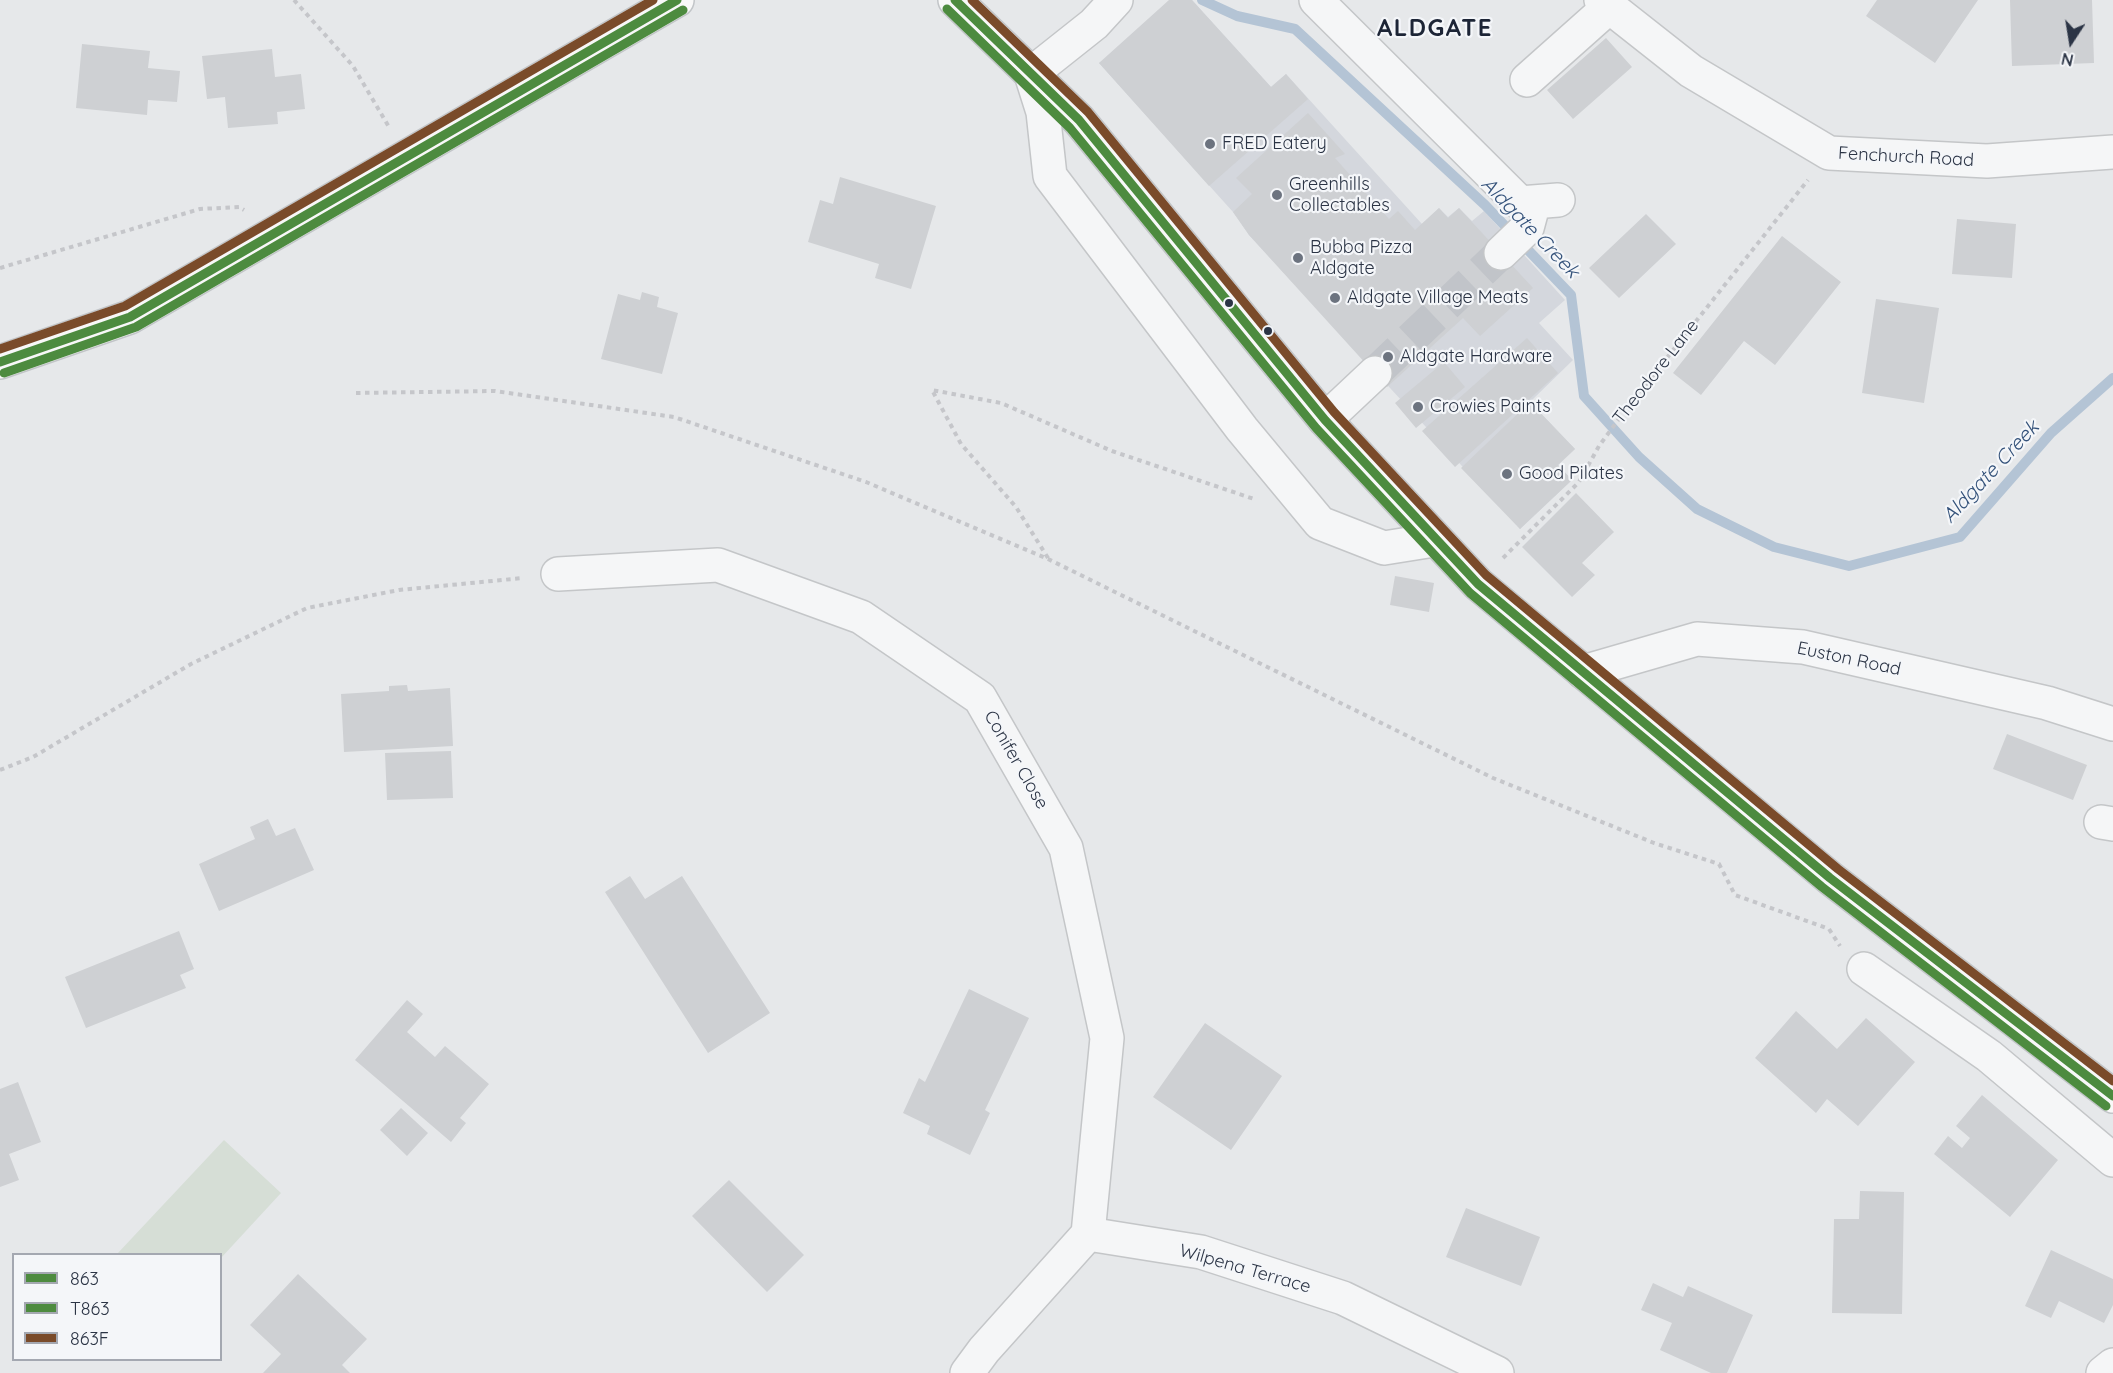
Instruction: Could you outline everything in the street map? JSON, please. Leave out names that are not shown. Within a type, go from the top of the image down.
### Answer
[{"type":"main road","points":[[0,362],[130,317],[677,0]]},
{"type":"main road","points":[[955,0],[1079,120],[1325,420],[1434,540],[1478,584],[1830,878],[2113,1096]]},
{"type":"street","points":[[1116,0],[1094,24],[1031,74],[1043,112],[1050,176],[1242,429],[1320,523],[1384,548],[1434,540]]},
{"type":"street","points":[[1316,0],[1520,203],[1540,210],[1501,253]]},
{"type":"street","points":[[1527,80],[1605,3]]},
{"type":"street","name":"Fenchurch Road","points":[[1605,3],[1682,81],[1829,153],[1987,161],[2113,152]]},
{"type":"street","points":[[1325,420],[1375,373]]},
{"type":"street","name":"Conifer Close","points":[[558,574],[718,565],[861,617],[980,698],[1066,848],[1107,1038],[1088,1234]]},
{"type":"street","name":"Euston Road","points":[[1583,672],[1697,639],[1803,647],[2047,703],[2113,724]]},
{"type":"street","points":[[1864,969],[1989,1056],[2113,1160]]},
{"type":"street","points":[[967,1373],[984,1350],[1088,1234]]},
{"type":"street","name":"Wilpena Terrace","points":[[1088,1234],[1201,1252],[1342,1298],[1497,1373]]},
{"type":"street","points":[[2103,1373],[2113,1365]]},
{"type":"path","points":[[294,0],[353,66],[407,156]]},
{"type":"path","name":"Theodore Lane","points":[[1478,584],[1579,482],[1599,446],[1624,412],[1829,153]]},
{"type":"path","points":[[0,268],[200,209],[239,207],[273,234]]},
{"type":"path","points":[[1048,559],[1016,507],[961,444],[932,390],[1001,403],[1112,451],[1258,501]]},
{"type":"path","points":[[356,393],[495,391],[674,417],[866,482],[1048,559],[1494,778],[1654,843],[1719,864],[1735,895],[1829,929],[1843,952],[1864,969]]},
{"type":"path","points":[[0,770],[33,757],[191,664],[307,608],[399,590],[558,574]]},
{"type":"shaded area","points":[[1192,0],[1271,87],[1286,74],[1422,224],[1439,208],[1448,217],[1459,208],[1472,221],[1484,211],[1565,300],[1539,323],[1573,360],[1530,402],[1575,449],[1558,465],[1572,480],[1520,529],[1249,235],[1233,212],[1099,63]]},
{"type":"shaded area","points":[[224,1140],[281,1193],[222,1257],[222,1253],[118,1253]]},
{"type":"building","points":[[1169,0],[1192,0],[1271,87],[1286,74],[1308,99],[1209,186],[1099,63]]},
{"type":"building","points":[[1877,0],[1978,0],[1935,63],[1866,16]]},
{"type":"building","points":[[2010,0],[2092,0],[2094,63],[2012,66]]},
{"type":"building","points":[[1606,38],[1632,67],[1573,119],[1547,90]]},
{"type":"building","points":[[82,44],[150,51],[148,68],[180,71],[177,102],[148,100],[147,115],[76,108]]},
{"type":"building","points":[[272,49],[275,77],[301,74],[305,109],[277,112],[278,124],[228,128],[225,97],[207,99],[202,56]]},
{"type":"building","points":[[1308,113],[1345,154],[1335,158],[1389,219],[1398,211],[1415,230],[1439,208],[1448,218],[1459,208],[1533,288],[1480,336],[1463,318],[1387,387],[1249,235],[1233,212],[1252,194],[1236,178]]},
{"type":"building","points":[[840,177],[936,206],[911,289],[875,278],[879,264],[808,242],[820,200],[833,204]]},
{"type":"building","points":[[1646,214],[1676,244],[1619,298],[1589,268]]},
{"type":"building","points":[[1957,219],[2016,224],[2012,278],[1952,274]]},
{"type":"building","points":[[1782,236],[1841,282],[1775,365],[1744,341],[1701,395],[1673,373]]},
{"type":"building","points":[[642,292],[659,297],[657,307],[678,313],[662,374],[601,359],[618,294],[640,300]]},
{"type":"building","points":[[1876,299],[1939,308],[1924,403],[1862,393]]},
{"type":"building","points":[[1527,338],[1558,373],[1455,467],[1422,431]]},
{"type":"building","points":[[1444,362],[1465,387],[1416,428],[1395,403]]},
{"type":"building","points":[[1530,402],[1575,449],[1558,465],[1572,480],[1520,529],[1461,468]]},
{"type":"building","points":[[1576,493],[1614,532],[1582,563],[1595,575],[1572,597],[1522,547]]},
{"type":"building","points":[[1395,576],[1434,583],[1429,612],[1390,605]]},
{"type":"building","points":[[407,685],[408,691],[450,688],[453,746],[344,752],[341,694],[389,691],[389,686]]},
{"type":"building","points":[[2007,734],[2087,765],[2073,800],[1993,769]]},
{"type":"building","points":[[451,751],[453,798],[387,800],[385,753]]},
{"type":"building","points":[[268,819],[276,836],[295,828],[314,870],[219,911],[199,864],[255,839],[250,827]]},
{"type":"building","points":[[630,876],[645,899],[682,876],[770,1013],[708,1053],[605,892]]},
{"type":"building","points":[[179,931],[194,969],[180,975],[186,988],[86,1028],[65,977]]},
{"type":"building","points":[[969,989],[1029,1018],[985,1110],[990,1113],[970,1155],[927,1134],[930,1126],[903,1113],[919,1078],[925,1082]]},
{"type":"building","points":[[407,1000],[423,1014],[407,1032],[435,1057],[445,1046],[489,1084],[460,1118],[466,1123],[451,1142],[355,1060]]},
{"type":"building","points":[[1796,1011],[1837,1049],[1866,1018],[1915,1062],[1858,1126],[1827,1099],[1816,1113],[1755,1058]]},
{"type":"building","points":[[1205,1023],[1282,1076],[1231,1150],[1153,1097]]},
{"type":"building","points":[[18,1082],[41,1142],[9,1154],[19,1180],[0,1187],[0,1089]]},
{"type":"building","points":[[1982,1095],[2058,1160],[2010,1217],[1934,1154],[1948,1136],[1962,1148],[1970,1138],[1956,1126]]},
{"type":"building","points":[[401,1108],[428,1133],[407,1156],[380,1130]]},
{"type":"building","points":[[729,1180],[804,1255],[767,1292],[692,1216]]},
{"type":"building","points":[[1860,1191],[1904,1192],[1902,1314],[1832,1313],[1834,1219],[1859,1219]]},
{"type":"building","points":[[1466,1208],[1540,1237],[1521,1286],[1446,1257]]},
{"type":"building","points":[[2051,1250],[2113,1279],[2113,1305],[2104,1323],[2059,1301],[2051,1318],[2025,1306]]},
{"type":"building","points":[[298,1274],[367,1339],[342,1365],[350,1373],[263,1373],[281,1354],[250,1325]]},
{"type":"building","points":[[1653,1283],[1683,1297],[1688,1286],[1753,1315],[1727,1373],[1711,1373],[1660,1350],[1672,1323],[1641,1310]]},
{"type":"waterway","name":"Aldgate Creek","points":[[1202,0],[1237,16],[1295,29],[1485,205],[1571,295],[1584,396],[1639,457],[1697,509],[1774,547],[1849,566],[1960,537],[2051,433],[2113,378]]},
{"type":"tunnel","points":[[1375,373],[1501,253]]},
{"type":"transit line","name":"863F","points":[[0,349],[125,306],[653,0]]},
{"type":"transit line","name":"863","points":[[0,362],[130,317],[677,0]]},
{"type":"transit line","name":"863","points":[[955,0],[1079,120],[1325,420],[1478,584],[1830,878],[2113,1096]]},
{"type":"transit line","name":"863F","points":[[972,0],[1088,112],[1334,412],[1486,575],[1838,869],[2113,1081]]},
{"type":"transit line","name":"T863","points":[[947,9],[1070,128],[1316,428],[1470,593],[1822,887],[2106,1106]]},
{"type":"transit line","name":"T863","points":[[4,373],[136,327],[683,10]]},
{"type":"place","name":"FRED Eatery","points":[[1210,144]]},
{"type":"place","name":"Greenhills Collectables","points":[[1277,195]]},
{"type":"place","name":"Bubba Pizza Aldgate","points":[[1298,258]]},
{"type":"place","name":"Aldgate Village Meats","points":[[1335,298]]},
{"type":"place","name":"Aldgate Hardware","points":[[1388,357]]},
{"type":"place","name":"Crowies Paints","points":[[1418,407]]},
{"type":"place","name":"Good Pilates","points":[[1507,474]]},
{"type":"district","name":"ALDGATE","points":[[1435,29]]}]
